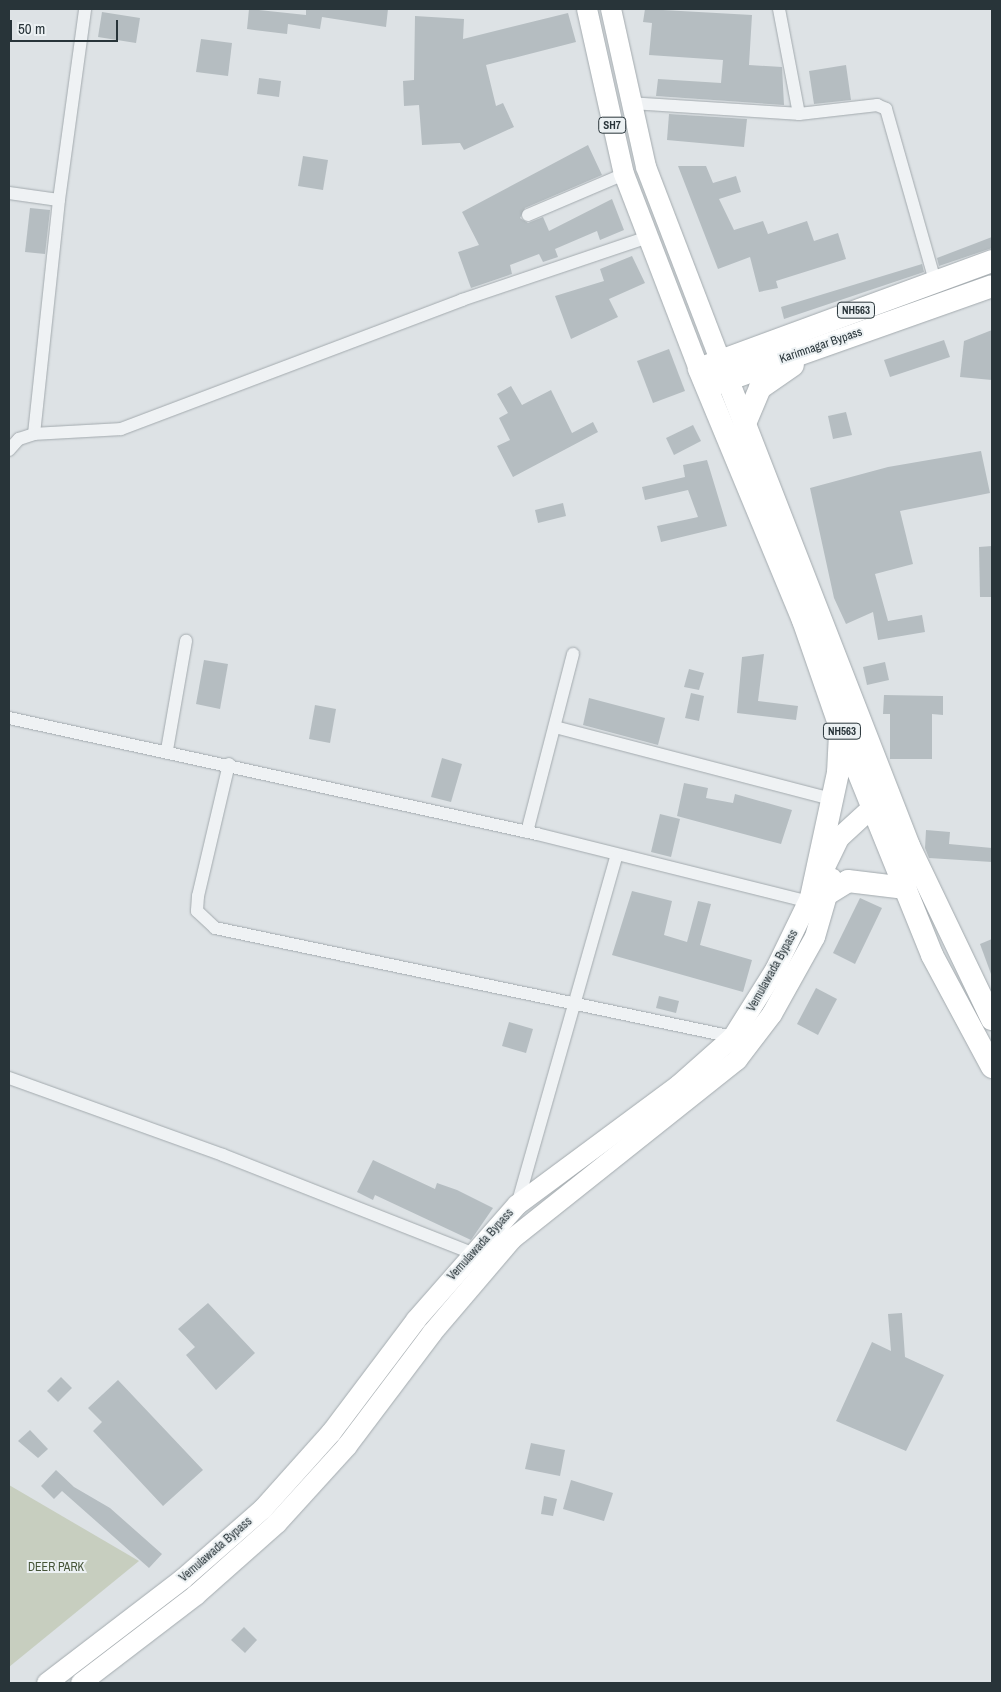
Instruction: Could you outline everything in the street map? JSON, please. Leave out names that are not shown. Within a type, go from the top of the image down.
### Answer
[{"type":"highway","name":"Karimnagar Bypass","points":[[713,374],[935,281],[992,261]]},
{"type":"highway","name":"Karimnagar Bypass","points":[[713,374],[828,344],[992,286]]},
{"type":"highway","points":[[744,426],[760,388],[828,344]]},
{"type":"highway","name":"NH563","points":[[713,374],[744,426],[886,811],[906,888],[932,955],[992,1067]]},
{"type":"highway","name":"NH563","points":[[713,374],[840,727],[886,811],[992,1018]]},
{"type":"highway","points":[[820,897],[840,727]]},
{"type":"highway","points":[[820,897],[848,881],[906,888]]},
{"type":"main road","name":"SH7","points":[[587,9],[624,174],[648,237],[713,374]]},
{"type":"main road","name":"SH7","points":[[611,9],[630,103],[646,167],[713,374]]},
{"type":"main road","name":"Vemulawada Bypass","points":[[47,1683],[183,1579],[263,1509],[331,1434],[472,1253],[517,1204],[679,1085],[733,1038],[820,897],[847,846],[886,811]]},
{"type":"main road","name":"Vemulawada Bypass","points":[[81,1683],[196,1595],[277,1524],[346,1446],[432,1333],[512,1239],[737,1060],[772,1014],[815,937],[820,897]]},
{"type":"street","points":[[34,434],[60,200],[85,9]]},
{"type":"street","points":[[779,9],[799,114]]},
{"type":"street","points":[[630,103],[799,114],[877,105],[886,109],[935,281]]},
{"type":"street","points":[[528,215],[624,174]]},
{"type":"street","points":[[9,193],[60,200]]},
{"type":"street","points":[[9,450],[18,439],[34,434],[121,429],[462,300],[648,237]]},
{"type":"street","points":[[167,750],[186,641]]},
{"type":"street","points":[[527,832],[573,654]]},
{"type":"street","points":[[9,718],[167,750],[527,832],[617,855],[820,897]]},
{"type":"street","points":[[555,727],[832,799]]},
{"type":"street","points":[[230,764],[198,896],[202,920],[215,928],[578,1002],[733,1038]]},
{"type":"street","points":[[517,1204],[578,1002],[617,855]]},
{"type":"street","points":[[9,1078],[223,1155],[472,1253]]},
{"type":"green space","name":"DEER PARK","points":[[9,1485],[139,1561],[9,1667]]},
{"type":"building","points":[[249,9],[306,15],[306,9],[388,9],[386,27],[322,17],[320,29],[288,24],[287,34],[247,29]]},
{"type":"building","points":[[645,9],[752,15],[749,65],[782,67],[784,105],[656,96],[658,79],[721,83],[723,60],[649,55],[652,23],[643,22]]},
{"type":"building","points":[[102,12],[140,18],[136,43],[98,37]]},
{"type":"building","points":[[568,13],[576,42],[486,65],[496,106],[503,103],[514,127],[464,150],[460,143],[422,145],[419,105],[404,106],[403,81],[414,80],[415,16],[464,19],[463,39]]},
{"type":"building","points":[[201,39],[232,43],[228,76],[196,72]]},
{"type":"building","points":[[846,65],[851,100],[814,104],[809,71]]},
{"type":"building","points":[[259,78],[281,81],[279,97],[257,94]]},
{"type":"building","points":[[669,114],[747,119],[744,147],[667,140]]},
{"type":"building","points":[[588,145],[602,175],[525,208],[520,218],[528,223],[543,217],[549,231],[612,199],[624,230],[600,240],[597,231],[555,249],[558,257],[543,262],[539,254],[510,265],[512,274],[471,288],[458,252],[479,245],[462,212]]},
{"type":"building","points":[[303,156],[328,160],[323,190],[298,186]]},
{"type":"building","points":[[678,166],[706,166],[713,183],[736,176],[741,192],[719,199],[734,230],[763,221],[768,234],[807,221],[814,241],[838,233],[846,259],[776,281],[778,288],[759,292],[750,257],[718,269]]},
{"type":"building","points":[[30,208],[50,210],[45,254],[25,252]]},
{"type":"building","points":[[992,237],[992,248],[939,266],[937,258]]},
{"type":"building","points":[[632,256],[645,283],[609,299],[618,317],[571,339],[555,296],[604,281],[600,269]]},
{"type":"building","points":[[922,264],[924,272],[784,319],[781,307]]},
{"type":"building","points":[[992,330],[992,380],[960,377],[964,341]]},
{"type":"building","points":[[944,340],[950,357],[890,377],[884,360]]},
{"type":"building","points":[[669,349],[685,391],[653,403],[637,361]]},
{"type":"building","points":[[511,386],[522,405],[551,390],[572,433],[593,422],[598,432],[513,477],[497,446],[510,440],[499,418],[508,413],[497,394]]},
{"type":"building","points":[[846,412],[852,435],[833,439],[828,416]]},
{"type":"building","points":[[693,425],[701,441],[674,455],[666,438]]},
{"type":"building","points":[[981,451],[990,493],[900,511],[913,564],[875,574],[888,621],[922,615],[925,632],[878,640],[873,612],[846,624],[834,598],[810,488],[888,467]]},
{"type":"building","points":[[707,460],[727,526],[661,542],[657,526],[698,517],[688,490],[645,500],[642,487],[685,477],[683,465]]},
{"type":"building","points":[[563,503],[566,516],[538,523],[535,510]]},
{"type":"building","points":[[992,546],[992,597],[980,597],[979,547]]},
{"type":"building","points":[[764,654],[758,701],[798,706],[796,720],[737,713],[742,657]]},
{"type":"building","points":[[204,660],[228,664],[220,709],[196,704]]},
{"type":"building","points":[[885,662],[889,680],[867,685],[863,667]]},
{"type":"building","points":[[689,669],[704,673],[699,690],[684,687]]},
{"type":"building","points":[[691,693],[704,696],[699,721],[685,718]]},
{"type":"building","points":[[884,695],[943,696],[943,715],[932,714],[932,759],[890,759],[890,714],[883,714]]},
{"type":"building","points":[[589,698],[665,718],[658,745],[583,725]]},
{"type":"building","points":[[315,705],[336,709],[330,743],[309,739]]},
{"type":"building","points":[[442,758],[462,764],[451,802],[431,797]]},
{"type":"building","points":[[684,783],[708,788],[706,798],[733,803],[735,794],[792,810],[781,844],[677,816]]},
{"type":"building","points":[[660,814],[680,819],[671,857],[651,852]]},
{"type":"building","points":[[926,830],[950,832],[949,844],[992,848],[992,862],[929,858],[925,848]]},
{"type":"building","points":[[632,891],[672,901],[664,935],[687,942],[698,901],[711,904],[700,945],[752,960],[743,992],[612,955]]},
{"type":"building","points":[[860,898],[882,908],[855,964],[833,953]]},
{"type":"building","points":[[992,939],[992,974],[991,974],[980,944]]},
{"type":"building","points":[[816,988],[837,999],[818,1035],[797,1024]]},
{"type":"building","points":[[659,996],[679,1001],[676,1013],[656,1008]]},
{"type":"building","points":[[509,1022],[533,1029],[526,1053],[502,1046]]},
{"type":"building","points":[[373,1160],[435,1189],[437,1183],[457,1190],[493,1208],[471,1240],[375,1195],[373,1200],[357,1192]]},
{"type":"building","points":[[208,1303],[255,1353],[216,1390],[186,1355],[195,1347],[178,1329]]},
{"type":"building","points":[[902,1313],[905,1357],[944,1375],[906,1451],[836,1421],[872,1342],[891,1351],[888,1314]]},
{"type":"building","points":[[61,1377],[72,1388],[58,1402],[47,1391]]},
{"type":"building","points":[[118,1380],[203,1470],[163,1506],[93,1431],[102,1422],[88,1408]]},
{"type":"building","points":[[30,1430],[48,1449],[38,1458],[18,1441]]},
{"type":"building","points":[[531,1443],[565,1450],[560,1476],[525,1469]]},
{"type":"building","points":[[56,1470],[74,1487],[110,1508],[162,1554],[149,1568],[62,1491],[54,1499],[41,1486]]},
{"type":"building","points":[[571,1480],[613,1493],[604,1521],[563,1509]]},
{"type":"building","points":[[544,1496],[557,1499],[553,1516],[541,1514]]},
{"type":"building","points":[[244,1627],[257,1640],[245,1653],[231,1640]]}]
